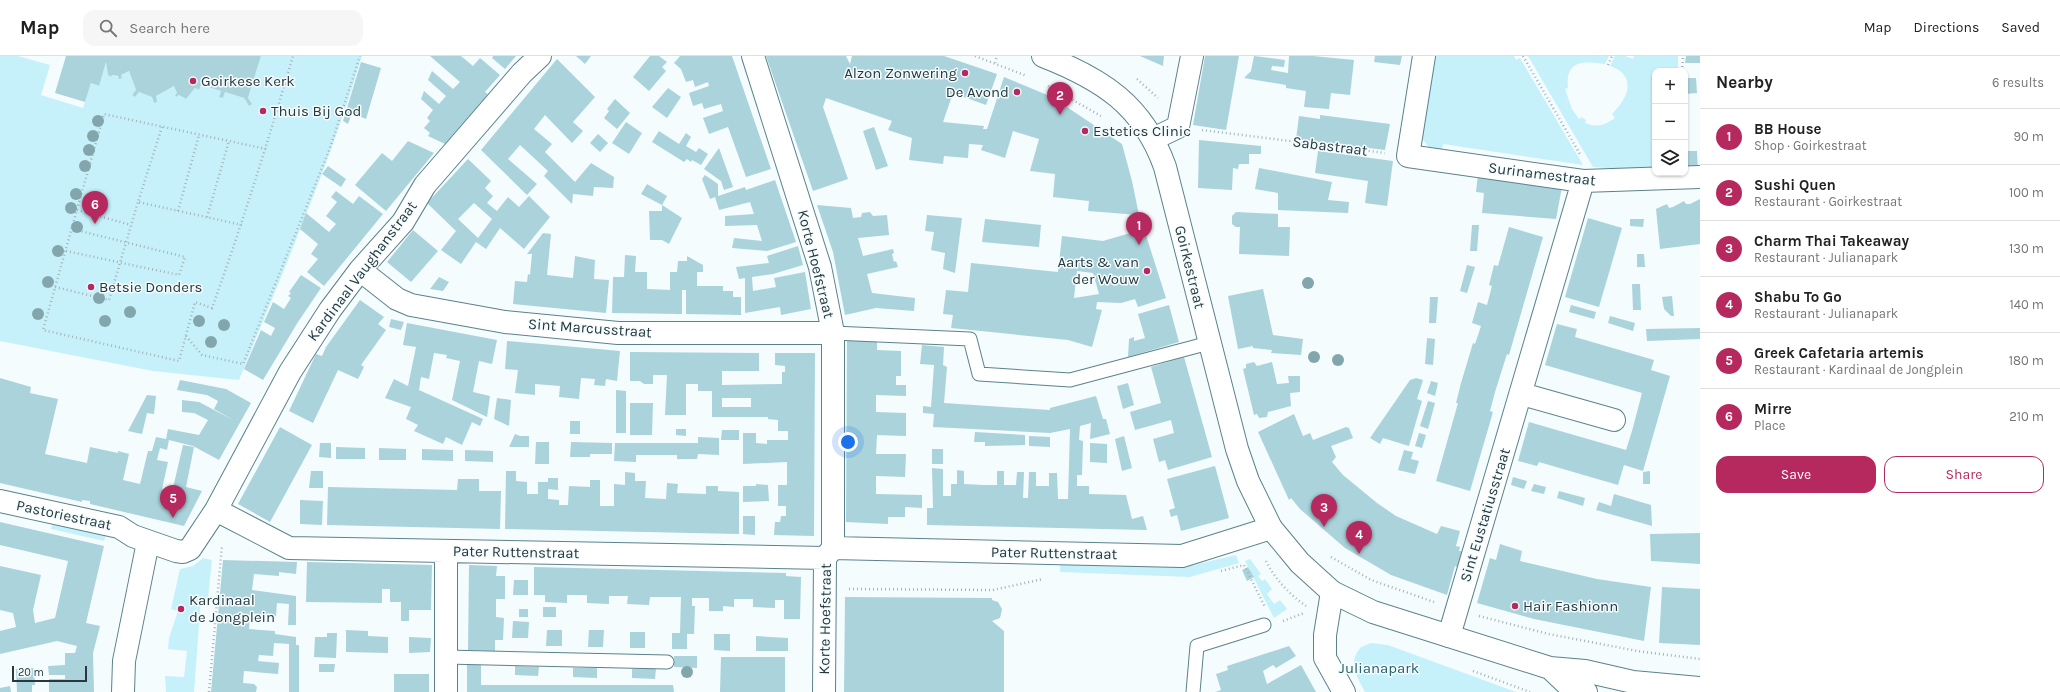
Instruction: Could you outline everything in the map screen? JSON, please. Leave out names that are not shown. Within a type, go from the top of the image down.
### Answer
[{"type":"street","name":"Kardinaal Vaughanstraat","points":[[148,542],[176,552],[183,552],[190,549],[216,510],[290,372],[330,310],[360,270],[403,222],[425,185],[522,73],[540,56]]},
{"type":"street","name":"Korte Hoefstraat","points":[[753,56],[820,267],[833,333],[829,553],[825,589],[824,692]]},
{"type":"street","name":"Goirkestraat","points":[[1043,56],[1089,77],[1129,104],[1143,122],[1153,139],[1165,166],[1237,449],[1248,481],[1271,528]]},
{"type":"street","points":[[1153,139],[1178,127],[1192,56]]},
{"type":"street","points":[[1408,156],[1424,56]]},
{"type":"street","name":"Surinamestraat","points":[[1408,156],[1589,181],[1700,177]]},
{"type":"street","name":"Sint Eustatiusstraat","points":[[1449,636],[1522,394],[1589,181]]},
{"type":"street","name":"Sint Marcusstraat","points":[[360,270],[397,299],[411,304],[505,322],[618,332],[833,333]]},
{"type":"street","points":[[1522,394],[1614,420]]},
{"type":"street","name":"Pastoriestraat","points":[[0,501],[119,527],[148,542]]},
{"type":"street","name":"Pater Ruttenstraat","points":[[216,510],[289,548],[446,551],[1182,556],[1271,528]]},
{"type":"street","points":[[1271,528],[1296,559],[1332,592],[1372,612],[1550,668],[1585,671],[1633,682],[1700,688]]},
{"type":"street","points":[[123,692],[124,661],[148,542]]},
{"type":"street","points":[[446,551],[446,692]]},
{"type":"street","points":[[1332,592],[1325,635],[1325,658],[1344,692]]},
{"type":"street","points":[[1550,668],[1569,686],[1586,692]]},
{"type":"lane","points":[[833,333],[970,338],[979,374],[1070,380],[1209,343]]},
{"type":"lane","points":[[1193,692],[1197,646],[1264,625]]},
{"type":"lane","points":[[446,657],[666,662]]},
{"type":"path","points":[[266,149],[104,114],[43,330],[179,361],[195,302],[212,308],[242,225],[266,149],[293,56]]},
{"type":"path","points":[[186,336],[202,355],[243,364],[330,148],[360,56]]},
{"type":"path","points":[[975,56],[1031,77]]},
{"type":"path","points":[[995,63],[997,56]]},
{"type":"path","points":[[1523,56],[1589,181]]},
{"type":"path","points":[[1608,65],[1612,56]]},
{"type":"path","points":[[1682,68],[1683,56]]},
{"type":"path","points":[[1043,83],[1104,118]]},
{"type":"path","points":[[55,287],[109,300],[162,127]]},
{"type":"path","name":"Sabastraat","points":[[1178,127],[1408,156]]},
{"type":"path","points":[[178,211],[199,135]]},
{"type":"path","points":[[207,217],[229,141]]},
{"type":"path","points":[[138,202],[242,225]]},
{"type":"path","points":[[77,210],[131,225]]},
{"type":"path","points":[[66,251],[180,275],[185,257],[72,229]]},
{"type":"path","points":[[209,692],[223,534],[216,510]]},
{"type":"path","points":[[1328,555],[1371,580],[1457,610],[1549,634],[1637,651],[1700,659]]},
{"type":"path","points":[[1213,573],[1244,565],[1258,591],[1266,612]]},
{"type":"path","points":[[825,589],[993,590],[1036,579],[1047,578]]},
{"type":"path","points":[[1280,622],[1306,613]]},
{"type":"green space","points":[[0,56],[18,56],[50,65],[41,95],[83,108],[91,83],[98,86],[106,62],[108,75],[111,77],[112,75],[122,78],[121,75],[129,71],[136,90],[132,95],[135,97],[139,92],[152,97],[154,103],[156,102],[156,96],[174,86],[177,93],[175,95],[176,97],[179,95],[186,99],[195,88],[199,90],[201,85],[221,91],[219,97],[223,98],[225,92],[244,98],[249,106],[251,104],[248,98],[261,56],[362,56],[320,179],[239,380],[153,371],[0,341]]},
{"type":"green space","points":[[1433,56],[1514,56],[1516,60],[1520,58],[1583,165],[1443,144],[1442,151],[1430,149],[1421,137]]},
{"type":"green space","points":[[1528,56],[1609,56],[1605,64],[1583,63],[1577,64],[1573,67],[1569,72],[1568,88],[1565,89],[1572,109],[1579,119],[1582,117],[1586,120],[1585,123],[1589,125],[1597,125],[1604,124],[1615,118],[1612,114],[1618,108],[1628,88],[1624,75],[1619,70],[1610,66],[1615,56],[1625,56],[1633,59],[1634,56],[1678,56],[1678,68],[1652,68],[1652,170],[1627,170],[1593,167]]},
{"type":"green space","points":[[53,521],[106,534],[104,541],[51,529]]},
{"type":"green space","points":[[1236,555],[1239,563],[1190,577],[1060,572],[1060,564],[1185,567]]},
{"type":"green space","points":[[203,558],[212,560],[208,598],[201,598],[194,692],[166,692],[165,676],[184,677],[187,651],[168,649],[169,638],[178,611],[171,609],[180,569],[193,566]]},
{"type":"green space","points":[[1250,559],[1261,574],[1258,576],[1262,581],[1265,579],[1272,589],[1267,594],[1274,604],[1280,600],[1287,609],[1274,618],[1245,561]]},
{"type":"green space","name":"Julianapark","points":[[1371,643],[1388,645],[1516,692],[1365,692],[1359,681],[1354,664],[1357,653],[1361,647]]},
{"type":"building","name":"Goirkese Kerk","points":[[66,56],[261,56],[248,98],[252,104],[249,106],[244,98],[225,92],[223,98],[219,97],[221,91],[201,85],[199,90],[195,88],[186,99],[179,95],[176,97],[175,95],[177,93],[174,86],[156,96],[157,102],[154,103],[152,97],[139,92],[135,97],[132,95],[136,90],[129,71],[121,75],[122,78],[119,79],[118,76],[112,75],[111,77],[108,75],[106,62],[99,86],[91,83],[85,102],[55,93]]},
{"type":"building","points":[[430,56],[461,56],[473,66],[480,58],[500,75],[485,92],[488,94],[445,144],[428,136],[430,133],[424,128],[430,121],[427,118],[433,110],[421,99],[424,91],[439,104],[446,96],[428,80],[432,71],[453,89],[460,82]]},
{"type":"building","points":[[493,56],[516,56],[505,69],[492,58]]},
{"type":"building","points":[[576,56],[591,56],[585,64]]},
{"type":"building","points":[[650,56],[659,56],[667,62],[662,67],[666,71],[649,91],[633,77]]},
{"type":"building","points":[[680,56],[732,56],[771,169],[746,177],[728,127],[709,134],[703,118],[723,111],[721,104],[704,109],[702,103],[693,106],[689,93],[709,86],[708,82],[695,87],[693,80],[686,82],[681,69],[674,63]]},
{"type":"building","points":[[766,56],[846,56],[850,64],[852,56],[944,56],[997,74],[986,105],[953,93],[943,122],[984,126],[983,129],[987,129],[1004,77],[1052,97],[1122,144],[1139,215],[1088,211],[1089,201],[1053,197],[1055,174],[1030,171],[1039,139],[1013,131],[1005,158],[981,150],[983,145],[969,144],[968,158],[944,156],[943,164],[909,160],[912,138],[888,130],[892,121],[826,98],[823,107],[848,179],[813,191]]},
{"type":"building","points":[[1140,56],[1164,56],[1163,66]]},
{"type":"building","points":[[1205,56],[1239,56],[1226,130],[1193,125]]},
{"type":"building","points":[[1254,56],[1285,60],[1284,67],[1272,66],[1271,70],[1288,73],[1289,56],[1313,56],[1354,60],[1350,95],[1331,93],[1329,109],[1304,107],[1306,91],[1286,88],[1286,85],[1244,78],[1251,71]]},
{"type":"building","points":[[1375,56],[1402,56],[1400,65],[1374,62]]},
{"type":"building","points":[[1686,56],[1700,56],[1700,63],[1685,63]]},
{"type":"building","points":[[557,59],[595,97],[573,122],[583,131],[572,143],[545,115],[534,129],[552,144],[545,152],[575,182],[591,163],[614,177],[613,188],[594,187],[593,196],[573,194],[572,204],[544,176],[548,171],[520,145],[508,159],[537,184],[527,195],[481,150]]},
{"type":"building","points":[[361,62],[381,68],[366,119],[352,113],[348,124],[343,121]]},
{"type":"building","points":[[1688,78],[1696,78],[1697,93],[1688,94]]},
{"type":"building","points":[[668,88],[681,97],[667,118],[652,107]]},
{"type":"building","points":[[615,99],[630,113],[617,129],[604,118],[609,111],[607,109]]},
{"type":"building","points":[[1320,115],[1390,124],[1385,150],[1296,139],[1299,116],[1320,119]]},
{"type":"building","points":[[626,122],[642,133],[629,154],[612,143]]},
{"type":"building","points":[[874,127],[888,166],[876,170],[863,131]]},
{"type":"building","points":[[659,131],[679,144],[686,133],[691,137],[686,146],[696,152],[699,148],[708,154],[701,165],[687,159],[684,162],[652,142]]},
{"type":"building","points":[[598,134],[608,143],[600,152],[590,143]]},
{"type":"building","points":[[1199,140],[1261,146],[1261,154],[1249,154],[1249,164],[1239,164],[1238,169],[1233,168],[1232,190],[1198,188]]},
{"type":"building","points":[[408,141],[434,153],[386,211],[355,185],[382,153],[392,161]]},
{"type":"building","points":[[719,148],[733,187],[724,190],[721,181],[704,169]]},
{"type":"building","points":[[1318,151],[1393,161],[1387,206],[1365,203],[1368,181],[1315,173]]},
{"type":"building","points":[[1688,151],[1697,151],[1698,172],[1688,172]]},
{"type":"building","points":[[468,159],[491,181],[485,188],[493,196],[487,203],[497,211],[508,197],[519,207],[529,196],[550,217],[524,249],[500,228],[486,249],[476,242],[461,264],[441,250],[456,231],[427,203]],"holes":[[[474,203],[492,219],[478,238],[458,219]]]},
{"type":"building","points":[[328,166],[346,179],[341,187],[322,174]]},
{"type":"building","points":[[1259,168],[1332,182],[1328,200],[1349,202],[1348,213],[1278,210],[1278,193],[1255,189]]},
{"type":"building","points":[[1478,174],[1562,187],[1556,219],[1482,213],[1484,193],[1476,192]]},
{"type":"building","points":[[705,175],[718,184],[718,196],[745,187],[746,190],[775,180],[796,242],[767,251],[732,248],[734,238],[762,241],[757,225],[725,226],[725,216],[754,214],[750,202],[719,210],[715,197],[710,199],[702,179]]},
{"type":"building","points":[[647,184],[667,196],[662,205],[641,194]]},
{"type":"building","points":[[336,191],[353,204],[359,196],[383,214],[324,286],[307,272],[318,259],[311,254],[318,244],[300,229],[306,213],[329,232],[336,224],[326,216],[337,202],[331,197]]},
{"type":"building","points":[[1700,199],[1700,244],[1660,249],[1656,209],[1667,204],[1669,208],[1673,207],[1684,201],[1686,204],[1690,204]]},
{"type":"building","points":[[662,205],[682,218],[669,244],[662,240],[650,240],[649,211],[662,211]]},
{"type":"building","points":[[817,205],[851,208],[853,218],[861,217],[862,213],[870,212],[873,216],[887,215],[889,235],[858,238],[863,256],[893,249],[894,253],[892,254],[894,262],[896,261],[898,267],[867,274],[872,293],[915,298],[914,311],[876,308],[845,315],[833,252]]},
{"type":"building","points":[[1236,212],[1278,214],[1278,227],[1290,227],[1289,256],[1239,254],[1240,227],[1236,227],[1232,224],[1232,216]]},
{"type":"building","points":[[927,215],[962,218],[955,273],[943,269],[945,253],[931,250],[934,232],[925,231]]},
{"type":"building","points":[[1588,218],[1622,228],[1599,307],[1565,297]]},
{"type":"building","points":[[985,219],[1041,225],[1039,247],[982,242]]},
{"type":"building","points":[[1630,219],[1644,219],[1643,227],[1630,226]]},
{"type":"building","points":[[1472,225],[1479,225],[1477,251],[1470,251]]},
{"type":"building","points":[[1509,227],[1543,237],[1509,355],[1507,354],[1495,392],[1490,411],[1493,412],[1470,491],[1436,481],[1458,403],[1456,403],[1461,383],[1473,343],[1475,344],[1481,326],[1472,323],[1478,302],[1487,305],[1492,286],[1489,285],[1494,265],[1498,266]]},
{"type":"building","points":[[1144,229],[1166,298],[1138,307],[1135,299],[1121,303],[1097,302],[1096,309],[1102,310],[1092,347],[1068,340],[951,328],[953,315],[943,314],[946,290],[968,292],[971,263],[1058,272],[1062,236],[1103,241]],"holes":[[[1077,271],[1093,273],[1099,294],[1074,298]]]},
{"type":"building","points":[[413,230],[438,251],[411,282],[387,262]]},
{"type":"building","points":[[543,233],[551,234],[547,275],[573,278],[575,256],[595,260],[594,279],[609,280],[606,313],[513,304],[515,281],[527,282],[528,274],[530,275],[532,254],[527,254]]},
{"type":"building","points":[[798,246],[803,265],[773,274],[752,277],[753,291],[776,287],[774,278],[805,272],[811,309],[781,315],[780,307],[745,313],[745,278],[739,279],[736,267],[769,263],[767,256]]},
{"type":"building","points":[[1637,254],[1644,254],[1645,267],[1637,267]]},
{"type":"building","points":[[625,255],[636,256],[635,272],[647,272],[647,289],[670,290],[670,272],[677,272],[678,261],[687,261],[687,256],[703,265],[703,272],[697,272],[697,286],[723,286],[723,291],[733,291],[733,297],[741,297],[741,315],[686,314],[686,290],[682,290],[682,314],[612,313],[613,277],[624,277]]},
{"type":"building","points":[[1467,265],[1475,267],[1467,293],[1460,291]]},
{"type":"building","points":[[301,275],[321,288],[298,322],[263,380],[244,369],[261,330],[271,336],[275,328],[264,322],[273,302],[284,309],[291,298],[288,296],[291,293],[289,292]]},
{"type":"building","points":[[439,277],[449,282],[443,291],[430,289]]},
{"type":"building","points":[[1632,284],[1640,284],[1641,310],[1633,310]]},
{"type":"building","points":[[1263,289],[1273,335],[1303,339],[1301,355],[1271,353],[1272,350],[1253,348],[1253,346],[1238,349],[1228,296]]},
{"type":"building","points":[[1672,296],[1674,316],[1671,316],[1664,309],[1662,297]]},
{"type":"building","points":[[1430,297],[1438,297],[1436,323],[1429,323]]},
{"type":"building","points":[[360,300],[384,317],[378,324],[386,330],[361,365],[364,367],[358,379],[338,370],[313,423],[289,411],[316,354],[322,356],[326,347]]},
{"type":"building","points":[[1169,305],[1179,342],[1128,357],[1129,339],[1134,337],[1134,341],[1145,338],[1138,314]]},
{"type":"building","points":[[1571,305],[1596,312],[1594,319],[1569,312]]},
{"type":"building","points":[[1610,316],[1635,323],[1633,331],[1608,323]]},
{"type":"building","points":[[391,319],[404,322],[401,330],[389,327]]},
{"type":"building","points":[[407,323],[497,340],[492,364],[479,361],[473,392],[490,396],[487,417],[452,400],[460,361],[446,358],[447,355],[434,353],[429,379],[421,377],[419,390],[483,419],[480,426],[472,422],[462,445],[446,437],[443,444],[414,431],[418,425],[406,419],[411,407],[385,398],[394,379],[408,386],[416,347],[403,345]]},
{"type":"building","points":[[1557,324],[1577,329],[1575,337],[1654,360],[1651,370],[1670,376],[1643,471],[1624,465],[1618,485],[1539,462],[1537,466],[1518,461],[1529,422],[1626,450],[1632,431],[1642,393],[1545,365]]},
{"type":"building","points":[[1700,328],[1700,339],[1647,341],[1646,329]]},
{"type":"building","points":[[1427,338],[1435,339],[1433,365],[1425,364]]},
{"type":"building","points":[[847,339],[877,340],[877,350],[901,351],[901,376],[896,376],[896,385],[906,385],[906,396],[876,395],[876,412],[906,413],[906,436],[877,435],[876,454],[906,454],[905,477],[876,476],[876,494],[922,495],[922,508],[905,507],[905,517],[888,517],[888,524],[846,522]]},
{"type":"building","points":[[507,341],[620,351],[617,381],[606,379],[605,386],[594,385],[595,379],[581,378],[579,399],[559,397],[560,386],[535,384],[535,395],[515,393],[518,370],[505,369]]},
{"type":"building","points":[[922,345],[944,347],[943,365],[947,367],[944,403],[1050,410],[1050,408],[1096,396],[1103,419],[1106,419],[1110,434],[1090,439],[1091,423],[1080,426],[1079,440],[1083,441],[1082,475],[1077,475],[1077,486],[1089,486],[1089,494],[1126,495],[1132,519],[1143,516],[1147,530],[927,525],[927,508],[933,508],[932,468],[943,469],[943,496],[951,496],[951,484],[957,484],[957,470],[964,471],[964,484],[984,485],[997,485],[997,471],[1004,471],[1004,485],[1016,485],[1017,472],[1024,472],[1023,498],[1028,498],[1029,472],[1036,472],[1036,486],[1049,486],[1049,473],[1057,473],[1058,499],[1068,499],[1070,429],[1050,433],[933,427],[934,414],[923,413],[923,406],[931,407],[934,365],[920,364]]},
{"type":"building","points":[[630,352],[759,353],[759,371],[722,371],[722,385],[782,384],[782,372],[785,372],[785,366],[775,365],[775,353],[815,353],[814,536],[774,535],[775,522],[780,522],[781,516],[786,516],[786,506],[778,506],[778,485],[787,485],[787,462],[743,464],[743,433],[756,433],[756,443],[767,444],[767,440],[788,440],[788,431],[778,431],[778,420],[768,419],[768,417],[712,417],[712,391],[698,391],[698,384],[686,384],[686,415],[665,415],[667,375],[653,375],[653,384],[644,384],[640,381],[630,381]],"holes":[[[722,398],[751,398],[751,407],[722,407]]]},
{"type":"building","points":[[1184,357],[1212,457],[1168,470],[1165,460],[1159,462],[1153,439],[1174,433],[1171,420],[1135,430],[1130,412],[1161,403],[1151,367]]},
{"type":"building","points":[[1254,362],[1257,366],[1272,362],[1277,384],[1289,383],[1288,376],[1300,376],[1300,392],[1290,393],[1291,406],[1268,412],[1267,417],[1259,418],[1257,414],[1254,415],[1243,369],[1246,368],[1246,364]]},
{"type":"building","points":[[0,378],[31,387],[30,393],[58,399],[45,454],[87,463],[90,447],[129,454],[123,480],[140,484],[148,451],[152,451],[156,437],[166,439],[168,429],[199,435],[208,420],[194,413],[182,412],[182,400],[199,402],[235,421],[214,409],[218,401],[207,395],[177,390],[180,380],[226,389],[251,403],[219,460],[193,446],[169,440],[167,450],[160,448],[157,460],[168,462],[162,489],[172,492],[183,445],[194,447],[186,487],[202,491],[184,526],[90,504],[90,501],[82,500],[82,502],[0,483]]},
{"type":"building","points":[[1416,378],[1423,380],[1417,399],[1422,401],[1409,446],[1383,438],[1380,444],[1370,438],[1410,380]]},
{"type":"building","points":[[1431,381],[1438,383],[1435,396],[1427,393]]},
{"type":"building","points":[[1128,383],[1134,405],[1123,409],[1117,386]]},
{"type":"building","points":[[616,390],[626,391],[626,433],[616,433]]},
{"type":"building","points":[[147,395],[156,396],[154,414],[147,413],[142,434],[128,431]]},
{"type":"building","points":[[497,398],[511,400],[509,426],[494,419]]},
{"type":"building","points":[[1428,401],[1435,403],[1428,429],[1420,426]]},
{"type":"building","points":[[630,403],[653,403],[652,435],[630,435]]},
{"type":"building","points":[[1294,414],[1303,436],[1310,433],[1313,440],[1346,427],[1349,428],[1353,438],[1331,446],[1336,457],[1332,462],[1343,475],[1377,503],[1396,516],[1437,534],[1441,526],[1460,531],[1456,546],[1460,547],[1459,551],[1462,551],[1457,567],[1455,566],[1447,595],[1391,575],[1345,548],[1300,509],[1291,498],[1289,500],[1258,432]]},
{"type":"building","points":[[570,421],[580,421],[580,434],[570,434]]},
{"type":"building","points":[[280,427],[312,445],[270,522],[238,504]]},
{"type":"building","points":[[676,429],[686,429],[686,436],[676,435]]},
{"type":"building","points":[[722,430],[739,430],[739,440],[721,440]]},
{"type":"building","points":[[975,432],[1025,435],[1025,445],[985,446],[985,442],[974,442]]},
{"type":"building","points":[[1419,433],[1426,435],[1422,448],[1415,446]]},
{"type":"building","points":[[515,434],[520,436],[529,436],[529,447],[509,447]]},
{"type":"building","points":[[1029,436],[1050,437],[1050,447],[1029,446]]},
{"type":"building","points":[[1124,436],[1132,468],[1122,471],[1115,439]]},
{"type":"building","points":[[698,437],[719,438],[719,455],[698,454],[697,459],[677,459],[677,455],[636,455],[636,462],[614,461],[615,443],[698,443]]},
{"type":"building","points":[[536,442],[549,442],[549,464],[535,464]]},
{"type":"building","points":[[571,442],[612,443],[612,454],[590,454],[590,457],[570,457]]},
{"type":"building","points":[[320,443],[331,443],[331,458],[319,457]]},
{"type":"building","points":[[1090,443],[1107,444],[1107,463],[1090,462]]},
{"type":"building","points":[[336,447],[365,448],[365,459],[336,459]]},
{"type":"building","points":[[379,448],[406,449],[406,460],[379,460]]},
{"type":"building","points":[[422,449],[453,450],[453,461],[422,460]]},
{"type":"building","points":[[932,449],[943,449],[943,464],[932,464]]},
{"type":"building","points":[[465,450],[493,451],[493,462],[465,461]]},
{"type":"building","points":[[1404,450],[1413,452],[1411,459],[1419,461],[1415,474],[1398,470]]},
{"type":"building","points":[[1215,466],[1229,518],[1181,531],[1177,515],[1171,517],[1169,510],[1175,508],[1167,479]]},
{"type":"building","points":[[311,471],[323,471],[323,488],[309,488]]},
{"type":"building","points":[[506,471],[516,471],[516,481],[527,482],[527,494],[538,494],[538,482],[548,482],[548,478],[558,478],[558,490],[548,489],[548,499],[559,500],[559,505],[568,505],[569,486],[590,487],[590,480],[600,480],[600,506],[614,506],[614,484],[625,485],[625,472],[635,473],[635,481],[646,481],[645,498],[666,499],[667,483],[678,484],[677,493],[706,494],[706,486],[718,486],[718,491],[739,492],[739,534],[505,529]]},
{"type":"building","points":[[1650,471],[1650,484],[1643,484],[1643,472]]},
{"type":"building","points":[[1513,477],[1527,481],[1524,489],[1511,485]]},
{"type":"building","points":[[458,479],[479,479],[479,491],[501,491],[500,529],[327,525],[328,487],[457,490]]},
{"type":"building","points":[[756,484],[768,485],[769,501],[743,502],[743,486],[756,486]]},
{"type":"building","points":[[1534,484],[1546,487],[1544,494],[1531,491]]},
{"type":"building","points":[[1559,491],[1585,498],[1583,506],[1557,498]]},
{"type":"building","points":[[1614,494],[1651,505],[1652,526],[1596,510],[1599,502],[1611,506]]},
{"type":"building","points":[[300,500],[323,501],[322,525],[300,524]]},
{"type":"building","points":[[743,516],[755,516],[755,535],[743,534]]},
{"type":"building","points":[[0,522],[104,546],[86,623],[100,626],[93,653],[94,692],[49,692],[49,679],[65,679],[65,675],[49,675],[48,666],[65,665],[65,653],[75,653],[77,646],[57,641],[0,654],[0,631],[16,627],[13,613],[0,610],[0,566],[41,575],[33,610],[35,623],[55,618],[68,561],[0,545]]},
{"type":"building","points":[[1700,533],[1700,564],[1651,561],[1650,534]]},
{"type":"building","points":[[1500,544],[1522,551],[1520,561],[1597,579],[1651,587],[1644,641],[1534,619],[1477,603],[1490,558],[1496,560]]},
{"type":"building","points":[[223,560],[297,562],[296,574],[279,572],[279,576],[254,574],[252,590],[296,596],[296,625],[288,625],[289,604],[277,603],[276,616],[250,613],[249,629],[275,631],[275,634],[296,637],[296,645],[299,645],[299,692],[289,692],[289,644],[274,643],[273,656],[259,655],[258,661],[279,663],[278,674],[244,671],[243,683],[254,684],[257,687],[256,692],[211,692]]},
{"type":"building","points":[[307,562],[432,565],[431,610],[409,610],[409,621],[401,621],[401,602],[390,602],[390,589],[382,589],[382,603],[306,602]]},
{"type":"building","points":[[469,565],[497,566],[496,576],[505,576],[505,599],[496,599],[496,617],[504,618],[503,640],[495,640],[495,651],[468,650]]},
{"type":"building","points":[[534,567],[786,573],[786,576],[801,577],[800,619],[784,619],[784,600],[775,600],[775,608],[753,607],[753,599],[734,599],[734,607],[723,606],[723,611],[709,611],[709,598],[692,598],[692,606],[695,606],[694,634],[687,634],[687,649],[672,649],[672,633],[680,633],[681,597],[650,597],[649,605],[627,604],[628,596],[609,596],[609,604],[587,603],[587,595],[567,595],[567,603],[545,602],[545,595],[534,595]]},
{"type":"building","points":[[1248,567],[1254,577],[1247,581],[1242,570]]},
{"type":"building","points":[[514,580],[528,580],[528,595],[513,595]]},
{"type":"building","points":[[1662,587],[1700,589],[1700,645],[1659,643]]},
{"type":"building","points":[[845,597],[992,598],[992,600],[998,602],[1002,609],[1000,618],[992,621],[1004,631],[1004,692],[844,692]]},
{"type":"building","points":[[543,607],[556,607],[556,617],[543,617]]},
{"type":"building","points":[[519,609],[528,609],[528,617],[519,617]]},
{"type":"building","points":[[513,621],[529,622],[528,638],[512,638]]},
{"type":"building","points":[[346,630],[368,631],[368,636],[388,637],[388,653],[346,652]]},
{"type":"building","points":[[547,630],[562,630],[562,646],[546,646]]},
{"type":"building","points":[[589,630],[604,630],[603,647],[588,647]]},
{"type":"building","points":[[630,632],[645,632],[645,648],[630,648]]},
{"type":"building","points":[[327,633],[337,633],[336,658],[314,657],[315,637],[327,637]]},
{"type":"building","points":[[714,634],[730,634],[730,651],[714,650]]},
{"type":"building","points":[[756,636],[788,638],[788,651],[756,651]]},
{"type":"building","points":[[409,637],[431,638],[430,652],[409,653]]},
{"type":"building","points":[[1289,646],[1296,656],[1276,668],[1273,665],[1263,671],[1267,684],[1301,665],[1316,692],[1215,692],[1221,690],[1216,674],[1228,670],[1227,666]]},
{"type":"building","points":[[674,656],[697,656],[697,668],[674,667]]},
{"type":"building","points":[[721,657],[785,657],[785,692],[720,692]]},
{"type":"building","points":[[319,664],[335,664],[334,672],[319,672]]},
{"type":"building","points":[[467,665],[481,665],[481,685],[673,685],[674,692],[467,692]]},
{"type":"building","points":[[515,666],[539,667],[538,676],[515,675]]},
{"type":"building","points":[[34,668],[35,685],[32,685],[32,692],[17,692],[16,669]]},
{"type":"building","points":[[573,668],[597,668],[597,678],[573,677]]},
{"type":"building","points":[[632,669],[656,669],[655,679],[632,678]]},
{"type":"building","points":[[394,674],[429,674],[429,692],[394,692]]},
{"type":"building","points":[[10,686],[11,692],[0,692],[0,688]]},
{"type":"place","name":"Alzon Zonwering","points":[[965,73]]},
{"type":"place","name":"Goirkese Kerk","points":[[193,81]]},
{"type":"place","name":"De Avond","points":[[1017,92]]},
{"type":"place","name":"Thuis Bij God","points":[[263,111]]},
{"type":"place","name":"Sushi Quen","points":[[1060,115]]},
{"type":"place","name":"Estetics Clinic","points":[[1085,131]]},
{"type":"place","name":"Mirre","points":[[95,224]]},
{"type":"place","name":"BB House","points":[[1139,245]]},
{"type":"place","name":"Aarts & van der Wouw","points":[[1147,271]]},
{"type":"place","name":"Betsie Donders","points":[[91,287]]},
{"type":"place","name":"Greek Cafetaria artemis","points":[[173,518]]},
{"type":"place","name":"Charm Thai Takeaway","points":[[1324,527]]},
{"type":"place","name":"Shabu To Go","points":[[1359,554]]},
{"type":"place","name":"Hair Fashionn","points":[[1515,606]]},
{"type":"place","name":"Kardinaal de Jongplein","points":[[181,609]]}]
